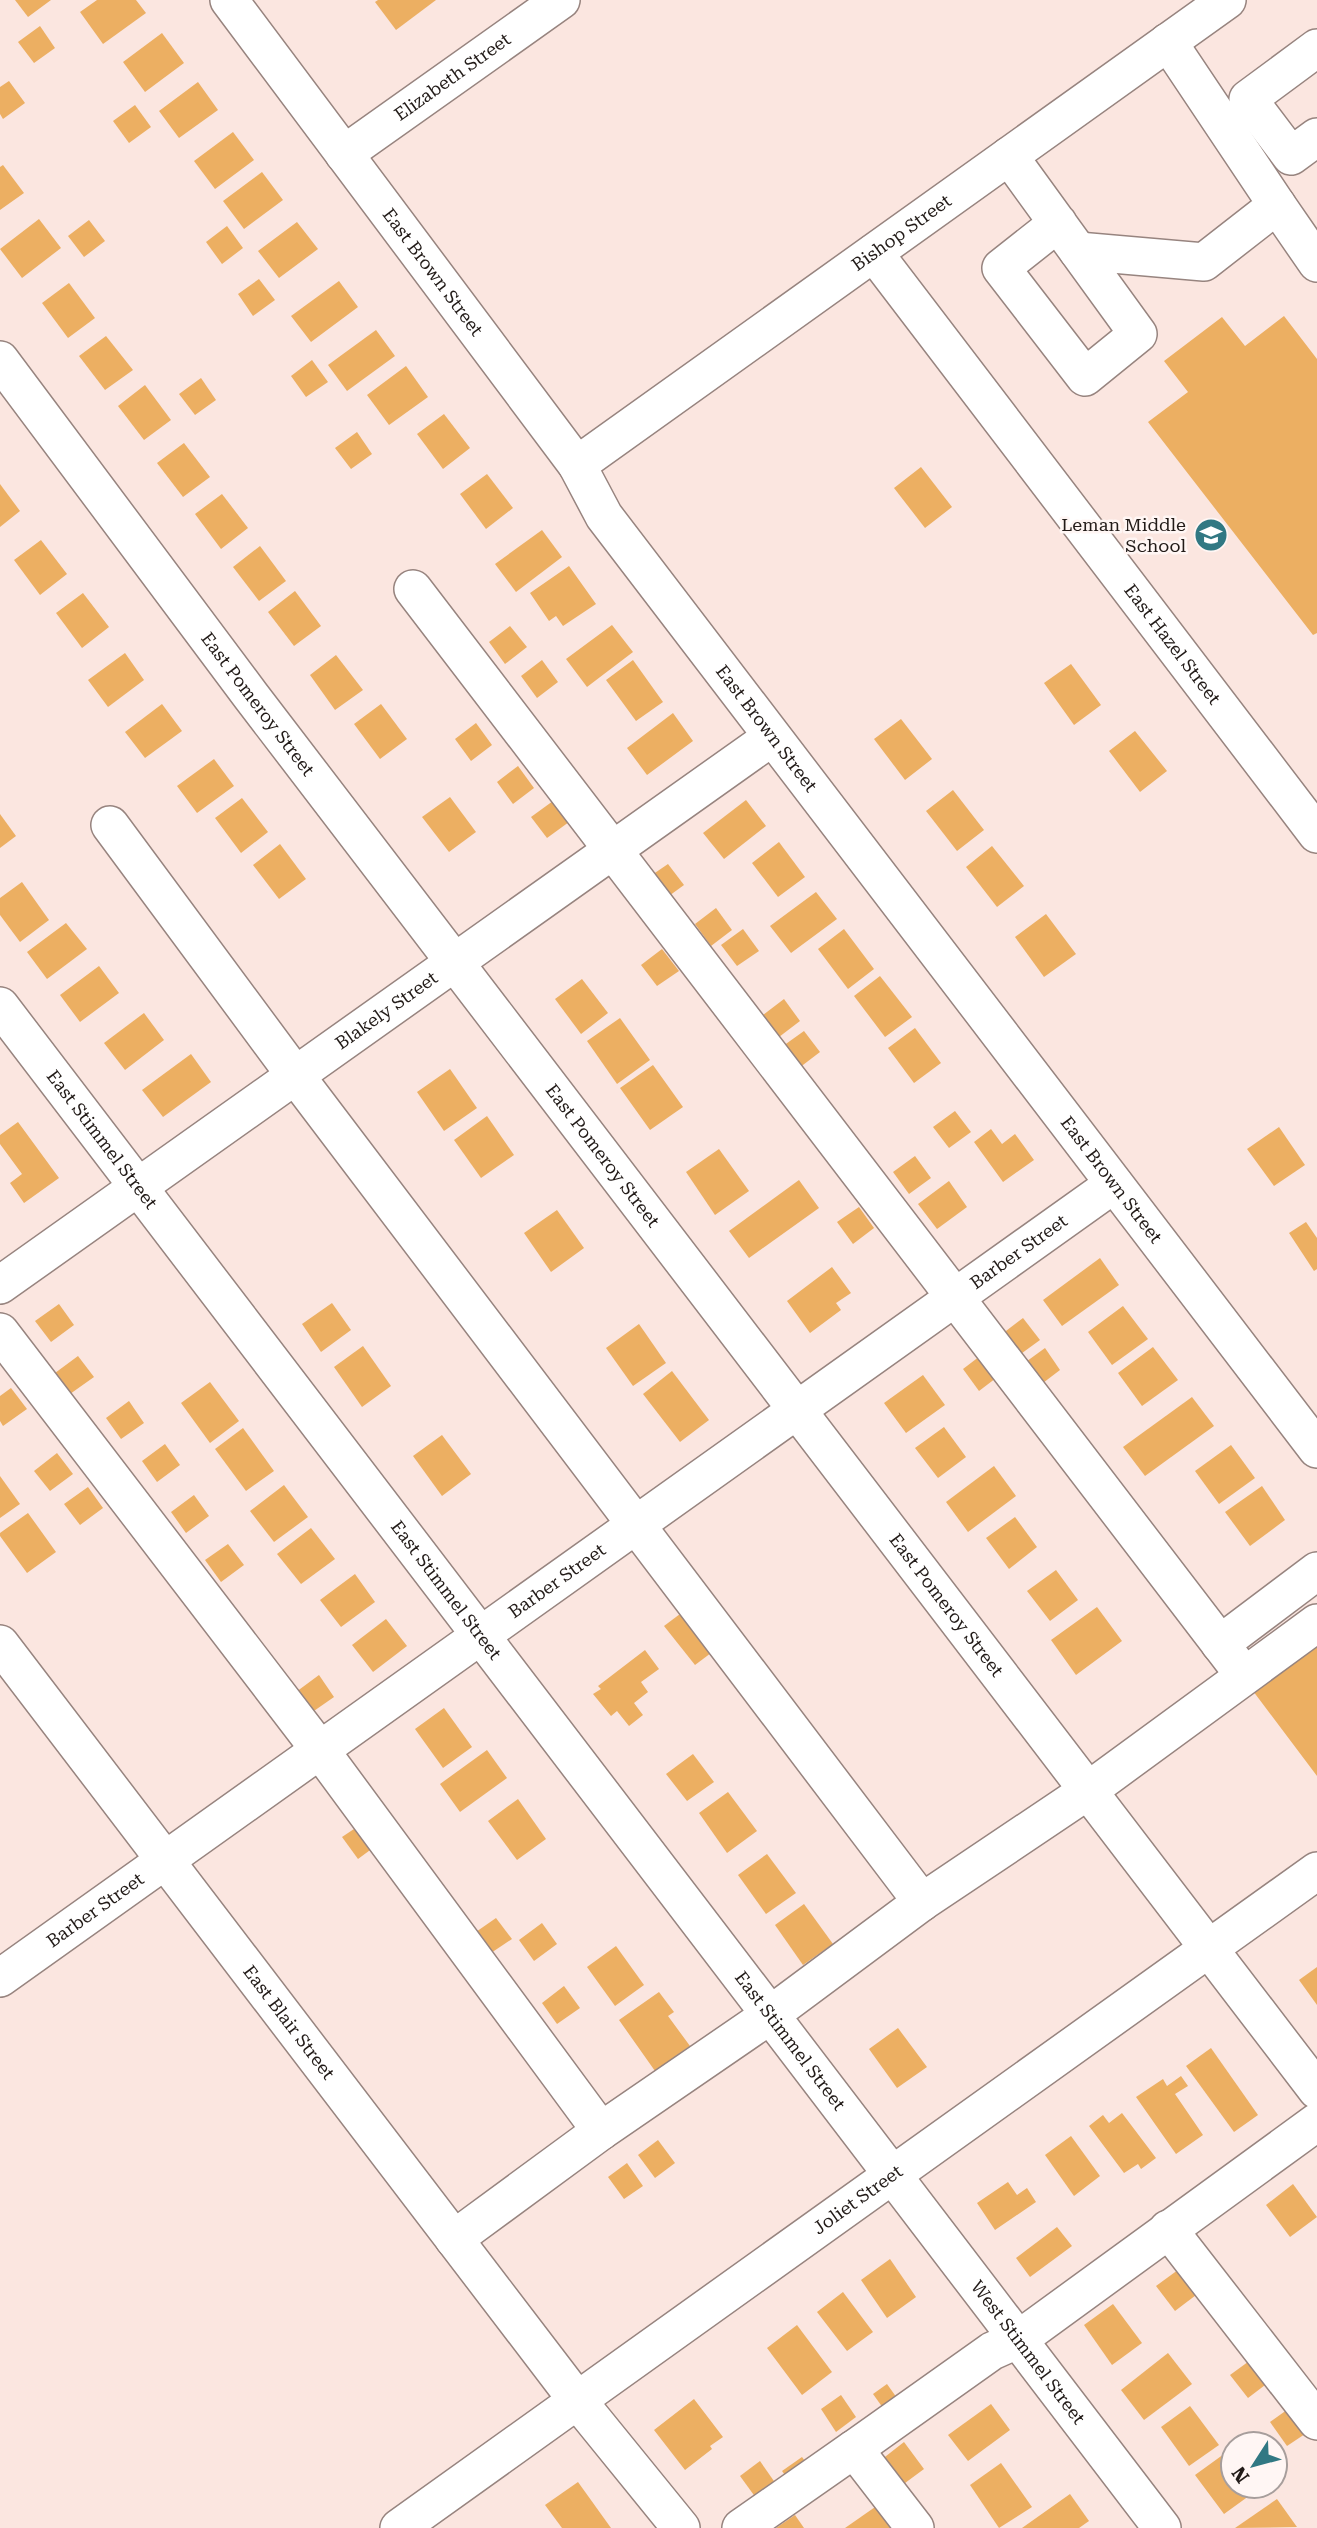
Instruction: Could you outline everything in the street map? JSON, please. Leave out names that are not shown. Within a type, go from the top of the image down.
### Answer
[{"type":"street","name":"East Brown Street","points":[[229,0],[577,465],[604,516],[1317,1450]]},
{"type":"street","name":"Elizabeth Street","points":[[344,154],[561,0]]},
{"type":"street","name":"Bishop Street","points":[[577,465],[1223,1]]},
{"type":"street","points":[[1168,42],[1317,263]]},
{"type":"street","points":[[1317,48],[1248,99],[1291,156],[1317,137]]},
{"type":"street","points":[[1009,156],[1068,237],[1204,262],[1277,205]]},
{"type":"street","name":"East Hazel Street","points":[[874,253],[1317,834]]},
{"type":"street","name":"East Pomeroy Street","points":[[0,360],[251,696],[1317,2090]]},
{"type":"street","points":[[413,589],[1244,1675]]},
{"type":"street","name":"Blakely Street","points":[[0,1285],[772,737]]},
{"type":"street","points":[[110,825],[295,1075],[922,1902]]},
{"type":"street","name":"East Stimmel Street","points":[[0,1006],[893,2176]]},
{"type":"street","name":"Barber Street","points":[[0,1978],[1114,1184]]},
{"type":"street","points":[[0,1332],[320,1750],[601,2131]]},
{"type":"street","points":[[1220,1644],[1317,1571]]},
{"type":"street","points":[[454,2239],[601,2131],[770,2015],[922,1902],[1089,1790],[1317,1623]]},
{"type":"street","name":"East Blair Street","points":[[0,1644],[578,2400],[681,2528]]},
{"type":"street","name":"Joliet Street","points":[[399,2528],[1317,1871]]},
{"type":"street","points":[[741,2528],[992,2351],[1018,2339],[1317,2122]]},
{"type":"street","name":"West Stimmel Street","points":[[893,2176],[1162,2528]]},
{"type":"street","points":[[1168,2229],[1317,2421]]},
{"type":"street","points":[[854,2449],[915,2528]]},
{"type":"building","points":[[15,0],[51,0],[28,17]]},
{"type":"building","points":[[97,0],[136,0],[146,13],[103,44],[80,12]]},
{"type":"building","points":[[436,0],[396,30],[375,2]]},
{"type":"building","points":[[40,26],[55,48],[34,63],[18,42]]},
{"type":"building","points":[[162,33],[184,63],[145,92],[123,62]]},
{"type":"building","points":[[9,81],[25,103],[3,119],[0,114],[0,87]]},
{"type":"building","points":[[198,82],[218,110],[179,138],[159,111]]},
{"type":"building","points":[[135,105],[151,127],[129,143],[113,121]]},
{"type":"building","points":[[233,132],[254,160],[215,189],[194,161]]},
{"type":"building","points":[[3,165],[24,193],[0,210],[0,167]]},
{"type":"building","points":[[262,172],[283,200],[244,229],[223,201]]},
{"type":"building","points":[[39,219],[61,248],[22,278],[0,249]]},
{"type":"building","points":[[89,220],[105,241],[84,257],[68,236]]},
{"type":"building","points":[[297,222],[318,249],[279,278],[258,251]]},
{"type":"building","points":[[227,226],[243,248],[222,264],[206,242]]},
{"type":"building","points":[[259,279],[275,300],[253,316],[238,294]]},
{"type":"building","points":[[339,281],[358,307],[311,342],[291,316]]},
{"type":"building","points":[[69,283],[95,318],[68,338],[42,303]]},
{"type":"building","points":[[1284,316],[1317,359],[1317,633],[1313,635],[1148,422],[1188,392],[1164,361],[1222,317],[1245,346]]},
{"type":"building","points":[[376,330],[395,356],[347,391],[328,365]]},
{"type":"building","points":[[106,336],[133,370],[105,390],[79,356]]},
{"type":"building","points":[[312,360],[328,382],[306,397],[291,376]]},
{"type":"building","points":[[406,366],[428,397],[389,425],[367,395]]},
{"type":"building","points":[[201,378],[216,400],[195,415],[179,394]]},
{"type":"building","points":[[145,385],[171,420],[144,440],[118,406]]},
{"type":"building","points":[[444,414],[470,448],[443,469],[417,434]]},
{"type":"building","points":[[357,432],[372,454],[351,469],[335,448]]},
{"type":"building","points":[[184,443],[210,477],[183,497],[157,463]]},
{"type":"building","points":[[921,467],[952,507],[925,528],[894,488]]},
{"type":"building","points":[[487,474],[513,508],[486,529],[460,494]]},
{"type":"building","points":[[0,484],[20,511],[0,527]]},
{"type":"building","points":[[222,494],[248,528],[221,549],[195,514]]},
{"type":"building","points":[[542,530],[562,557],[516,592],[495,564]]},
{"type":"building","points":[[41,540],[67,574],[40,595],[14,560]]},
{"type":"building","points":[[260,546],[286,581],[259,601],[233,567]]},
{"type":"building","points":[[569,566],[596,604],[563,626],[556,616],[549,621],[530,593]]},
{"type":"building","points":[[295,591],[321,626],[294,646],[268,612]]},
{"type":"building","points":[[83,593],[109,627],[82,648],[56,613]]},
{"type":"building","points":[[612,625],[633,652],[587,687],[566,659]]},
{"type":"building","points":[[510,626],[527,647],[505,664],[489,642]]},
{"type":"building","points":[[125,653],[144,680],[108,707],[88,680]]},
{"type":"building","points":[[336,655],[363,690],[335,710],[310,675]]},
{"type":"building","points":[[542,660],[558,682],[537,698],[521,676]]},
{"type":"building","points":[[633,660],[663,702],[636,721],[606,680]]},
{"type":"building","points":[[1071,664],[1101,705],[1074,725],[1044,683]]},
{"type":"building","points":[[162,704],[182,731],[145,758],[125,732]]},
{"type":"building","points":[[381,704],[407,739],[380,759],[354,724]]},
{"type":"building","points":[[673,713],[693,741],[647,775],[627,748]]},
{"type":"building","points":[[901,719],[932,759],[905,780],[874,739]]},
{"type":"building","points":[[476,723],[492,745],[471,761],[455,739]]},
{"type":"building","points":[[1135,731],[1167,771],[1140,792],[1109,751]]},
{"type":"building","points":[[214,759],[234,786],[197,813],[177,786]]},
{"type":"building","points":[[518,766],[534,788],[513,804],[497,782]]},
{"type":"building","points":[[953,790],[984,830],[957,851],[926,811]]},
{"type":"building","points":[[450,797],[476,832],[449,852],[422,817]]},
{"type":"building","points":[[242,798],[268,832],[241,853],[215,818]]},
{"type":"building","points":[[746,800],[766,826],[724,859],[703,833]]},
{"type":"building","points":[[553,801],[569,822],[547,838],[531,817]]},
{"type":"building","points":[[0,814],[16,836],[0,848]]},
{"type":"building","points":[[779,842],[805,877],[778,897],[752,863]]},
{"type":"building","points":[[280,844],[306,879],[279,899],[253,865]]},
{"type":"building","points":[[992,846],[1024,886],[997,907],[966,867]]},
{"type":"building","points":[[668,864],[684,885],[662,901],[646,879]]},
{"type":"building","points":[[22,882],[49,920],[20,942],[0,915],[0,898]]},
{"type":"building","points":[[816,892],[837,919],[791,953],[770,926]]},
{"type":"building","points":[[716,908],[732,930],[711,946],[695,924]]},
{"type":"building","points":[[1046,914],[1076,954],[1044,977],[1015,937]]},
{"type":"building","points":[[66,923],[87,949],[47,979],[27,952]]},
{"type":"building","points":[[743,929],[759,951],[737,966],[721,945]]},
{"type":"building","points":[[844,929],[874,969],[848,989],[818,949]]},
{"type":"building","points":[[662,949],[679,971],[657,986],[641,965]]},
{"type":"building","points":[[99,966],[119,993],[80,1022],[60,995]]},
{"type":"building","points":[[880,976],[912,1017],[885,1037],[854,996]]},
{"type":"building","points":[[582,979],[608,1013],[581,1034],[555,999]]},
{"type":"building","points":[[784,999],[800,1021],[779,1037],[763,1015]]},
{"type":"building","points":[[144,1013],[164,1040],[125,1070],[104,1043]]},
{"type":"building","points":[[620,1018],[650,1060],[617,1084],[587,1041]]},
{"type":"building","points":[[915,1028],[941,1063],[914,1083],[888,1048]]},
{"type":"building","points":[[804,1031],[820,1052],[799,1068],[783,1046]]},
{"type":"building","points":[[191,1054],[211,1082],[163,1117],[142,1090]]},
{"type":"building","points":[[653,1065],[683,1107],[650,1130],[620,1088]]},
{"type":"building","points":[[450,1069],[477,1108],[444,1131],[417,1092]]},
{"type":"building","points":[[955,1111],[971,1132],[949,1148],[933,1127]]},
{"type":"building","points":[[487,1116],[514,1155],[481,1178],[454,1140]]},
{"type":"building","points":[[18,1122],[59,1178],[24,1203],[10,1183],[22,1174],[0,1144],[0,1135]]},
{"type":"building","points":[[1279,1127],[1305,1165],[1274,1186],[1247,1149]]},
{"type":"building","points":[[991,1129],[1002,1144],[1015,1134],[1034,1160],[1003,1182],[974,1142]]},
{"type":"building","points":[[719,1149],[749,1191],[715,1215],[686,1172]]},
{"type":"building","points":[[915,1156],[931,1178],[909,1194],[893,1172]]},
{"type":"building","points":[[799,1180],[819,1208],[749,1258],[729,1231]]},
{"type":"building","points":[[949,1181],[967,1207],[937,1229],[918,1204]]},
{"type":"building","points":[[859,1207],[874,1228],[853,1244],[837,1222]]},
{"type":"building","points":[[557,1210],[584,1248],[551,1272],[524,1233]]},
{"type":"building","points":[[1306,1222],[1317,1238],[1317,1269],[1314,1271],[1289,1233]]},
{"type":"building","points":[[1100,1258],[1119,1285],[1062,1326],[1043,1300]]},
{"type":"building","points":[[832,1267],[851,1293],[836,1303],[841,1310],[810,1333],[787,1301]]},
{"type":"building","points":[[332,1303],[351,1330],[321,1352],[302,1324]]},
{"type":"building","points":[[59,1304],[74,1325],[51,1342],[35,1321]]},
{"type":"building","points":[[1123,1306],[1148,1339],[1112,1365],[1088,1332]]},
{"type":"building","points":[[1023,1318],[1040,1340],[1018,1356],[1002,1334]]},
{"type":"building","points":[[639,1324],[666,1363],[633,1386],[606,1348]]},
{"type":"building","points":[[363,1346],[391,1386],[362,1407],[334,1367]]},
{"type":"building","points":[[1153,1347],[1178,1380],[1142,1406],[1118,1373]]},
{"type":"building","points":[[1045,1348],[1060,1370],[1039,1386],[1023,1364]]},
{"type":"building","points":[[984,1353],[1000,1375],[979,1391],[963,1369]]},
{"type":"building","points":[[78,1356],[94,1377],[70,1394],[55,1373]]},
{"type":"building","points":[[672,1371],[709,1420],[680,1442],[643,1394]]},
{"type":"building","points":[[923,1375],[945,1405],[906,1433],[884,1403]]},
{"type":"building","points":[[210,1382],[239,1421],[210,1443],[181,1403]]},
{"type":"building","points":[[11,1388],[27,1409],[3,1426],[0,1421],[0,1396]]},
{"type":"building","points":[[1192,1397],[1214,1426],[1145,1476],[1123,1447]]},
{"type":"building","points":[[129,1401],[144,1423],[121,1439],[106,1418]]},
{"type":"building","points":[[944,1427],[966,1457],[938,1478],[915,1448]]},
{"type":"building","points":[[243,1428],[274,1471],[246,1491],[215,1449]]},
{"type":"building","points":[[442,1435],[471,1474],[442,1496],[413,1456]]},
{"type":"building","points":[[165,1444],[180,1465],[157,1482],[142,1461]]},
{"type":"building","points":[[1231,1445],[1255,1478],[1219,1504],[1195,1471]]},
{"type":"building","points":[[57,1453],[73,1474],[50,1491],[34,1471]]},
{"type":"building","points":[[994,1466],[1016,1496],[968,1532],[946,1502]]},
{"type":"building","points":[[0,1476],[20,1504],[0,1518]]},
{"type":"building","points":[[284,1485],[308,1517],[274,1542],[250,1511]]},
{"type":"building","points":[[1262,1486],[1285,1520],[1250,1546],[1225,1512]]},
{"type":"building","points":[[88,1487],[103,1508],[80,1525],[64,1504]]},
{"type":"building","points":[[194,1495],[209,1516],[186,1533],[171,1512]]},
{"type":"building","points":[[28,1513],[56,1552],[27,1573],[0,1533]]},
{"type":"building","points":[[1015,1517],[1037,1547],[1009,1569],[986,1538]]},
{"type":"building","points":[[311,1528],[335,1559],[301,1584],[277,1554]]},
{"type":"building","points":[[228,1544],[244,1565],[221,1582],[205,1560]]},
{"type":"building","points":[[1056,1570],[1078,1600],[1050,1621],[1027,1591]]},
{"type":"building","points":[[355,1574],[375,1602],[341,1627],[320,1600]]},
{"type":"building","points":[[1097,1607],[1122,1641],[1076,1675],[1051,1640]]},
{"type":"building","points":[[684,1611],[715,1650],[695,1665],[664,1626]]},
{"type":"building","points":[[386,1619],[407,1646],[373,1672],[352,1645]]},
{"type":"building","points":[[1317,1647],[1317,1776],[1247,1683],[1294,1648],[1302,1658]]},
{"type":"building","points":[[645,1650],[659,1669],[641,1682],[648,1692],[634,1703],[643,1715],[629,1726],[617,1711],[611,1716],[593,1694],[601,1689],[598,1686]]},
{"type":"building","points":[[319,1675],[334,1697],[311,1713],[296,1692]]},
{"type":"building","points":[[444,1708],[472,1747],[443,1768],[415,1729]]},
{"type":"building","points":[[487,1750],[507,1778],[460,1812],[440,1784]]},
{"type":"building","points":[[693,1754],[714,1782],[687,1801],[666,1774]]},
{"type":"building","points":[[728,1792],[757,1831],[727,1853],[699,1813]]},
{"type":"building","points":[[518,1799],[546,1839],[517,1860],[488,1821]]},
{"type":"building","points":[[366,1821],[381,1842],[358,1859],[342,1837]]},
{"type":"building","points":[[767,1854],[796,1893],[766,1914],[738,1875]]},
{"type":"building","points":[[804,1904],[833,1944],[803,1965],[775,1925]]},
{"type":"building","points":[[496,1918],[512,1939],[488,1955],[473,1934]]},
{"type":"building","points":[[542,1923],[557,1944],[534,1961],[519,1940]]},
{"type":"building","points":[[616,1946],[644,1985],[615,2006],[587,1967]]},
{"type":"building","points":[[1317,1967],[1317,2005],[1299,1980]]},
{"type":"building","points":[[564,1986],[580,2008],[557,2024],[542,2003]]},
{"type":"building","points":[[659,1992],[674,2012],[668,2016],[690,2046],[655,2071],[619,2020]]},
{"type":"building","points":[[898,2028],[927,2067],[897,2088],[869,2049]]},
{"type":"building","points":[[1211,2048],[1258,2115],[1234,2132],[1186,2066]]},
{"type":"building","points":[[1181,2076],[1188,2086],[1175,2094],[1203,2135],[1176,2154],[1136,2097],[1163,2079],[1167,2086]]},
{"type":"building","points":[[1122,2113],[1156,2158],[1141,2169],[1138,2164],[1124,2173],[1089,2126],[1103,2115],[1109,2123]]},
{"type":"building","points":[[1071,2136],[1100,2176],[1074,2196],[1045,2155]]},
{"type":"building","points":[[658,2140],[675,2163],[655,2178],[638,2155]]},
{"type":"building","points":[[627,2163],[643,2186],[624,2199],[608,2177]]},
{"type":"building","points":[[1008,2182],[1017,2195],[1027,2188],[1036,2202],[995,2230],[977,2203]]},
{"type":"building","points":[[1293,2184],[1317,2217],[1290,2237],[1266,2205]]},
{"type":"building","points":[[1057,2227],[1072,2246],[1030,2277],[1016,2258]]},
{"type":"building","points":[[890,2259],[916,2297],[887,2318],[861,2280]]},
{"type":"building","points":[[1182,2267],[1200,2292],[1175,2311],[1156,2286]]},
{"type":"building","points":[[843,2292],[873,2332],[847,2351],[817,2312]]},
{"type":"building","points":[[1113,2304],[1142,2343],[1112,2365],[1084,2325]]},
{"type":"building","points":[[797,2325],[832,2372],[802,2395],[767,2348]]},
{"type":"building","points":[[1168,2353],[1192,2384],[1144,2420],[1121,2390]]},
{"type":"building","points":[[1252,2359],[1269,2382],[1248,2398],[1230,2375]]},
{"type":"building","points":[[887,2384],[902,2405],[888,2415],[873,2394]]},
{"type":"building","points":[[841,2395],[856,2417],[836,2432],[821,2409]]},
{"type":"building","points":[[694,2399],[723,2437],[685,2470],[654,2430]]},
{"type":"building","points":[[991,2404],[1010,2430],[968,2461],[948,2435]]},
{"type":"building","points":[[1190,2406],[1219,2445],[1189,2466],[1161,2427]]},
{"type":"building","points":[[1291,2407],[1308,2432],[1289,2445],[1289,2430],[1276,2430],[1270,2422]]},
{"type":"building","points":[[904,2442],[924,2469],[901,2486],[881,2460]]},
{"type":"building","points":[[802,2457],[815,2475],[795,2489],[782,2471]]},
{"type":"building","points":[[1219,2458],[1219,2500],[1243,2500],[1224,2514],[1195,2475]]},
{"type":"building","points":[[760,2461],[776,2484],[756,2498],[740,2476]]},
{"type":"building","points":[[1001,2463],[1032,2507],[999,2528],[970,2485]]},
{"type":"building","points":[[578,2482],[611,2528],[562,2528],[545,2505]]},
{"type":"building","points":[[1070,2494],[1089,2521],[1079,2528],[1022,2528]]},
{"type":"building","points":[[1276,2500],[1297,2527],[1235,2528]]},
{"type":"building","points":[[878,2505],[893,2528],[845,2528]]},
{"type":"building","points":[[795,2515],[804,2528],[776,2528]]},
{"type":"place","name":"Leman Middle School","points":[[1211,535]]}]
